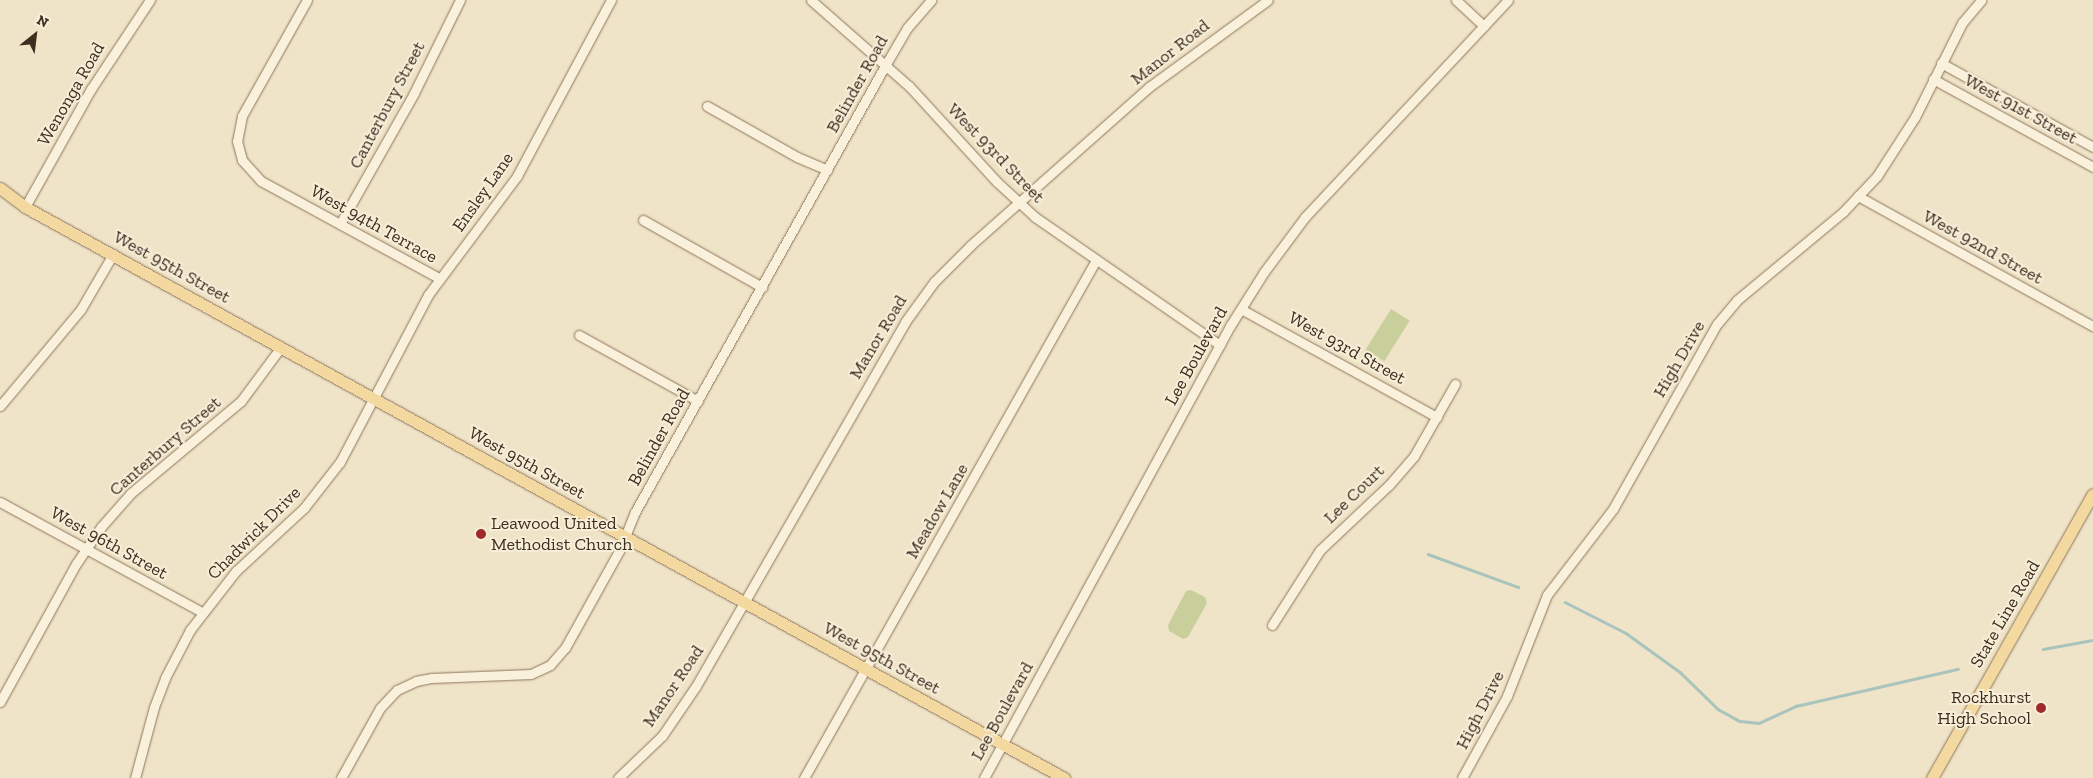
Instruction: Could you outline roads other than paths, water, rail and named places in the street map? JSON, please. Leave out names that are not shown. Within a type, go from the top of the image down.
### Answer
[{"type":"main road","name":"West 95th Street","points":[[0,188],[25,207],[1064,778]]},
{"type":"main road","name":"West 95th Street","points":[[0,199],[25,207]]},
{"type":"main road","name":"State Line Road","points":[[1932,778],[2093,494]]},
{"type":"street","name":"Wenonga Road","points":[[25,207],[91,88],[150,0]]},
{"type":"street","name":"West 94th Terrace","points":[[307,0],[242,116],[238,135],[239,152],[252,174],[439,278]]},
{"type":"street","name":"Canterbury Street","points":[[340,224],[414,93],[460,0]]},
{"type":"street","name":"Ensley Lane","points":[[373,397],[439,278],[496,207],[517,176],[611,0]]},
{"type":"street","name":"West 93rd Street","points":[[811,0],[886,64],[1018,202],[1096,260],[1220,345]]},
{"type":"street","name":"Belinder Road","points":[[341,778],[380,708],[406,685],[432,678],[513,677],[531,674],[550,665],[565,648],[625,537],[635,512],[886,64],[907,28],[931,0]]},
{"type":"street","name":"Manor Road","points":[[618,778],[662,736],[678,714],[920,299],[960,255],[1149,88],[1268,0]]},
{"type":"street","points":[[1456,0],[1484,26]]},
{"type":"street","name":"Lee Boulevard","points":[[984,778],[1241,309],[1304,217],[1508,0]]},
{"type":"street","name":"High Drive","points":[[1462,778],[1507,696],[1547,595],[1612,509],[1717,324],[1737,300],[1858,196],[1890,158],[1962,23],[1981,0]]},
{"type":"street","name":"West 91st Street","points":[[1941,63],[2093,147]]},
{"type":"street","name":"West 91st Street","points":[[1933,79],[2093,167]]},
{"type":"street","points":[[707,106],[797,157],[827,170]]},
{"type":"street","name":"West 92nd Street","points":[[1858,196],[2093,326]]},
{"type":"street","points":[[643,220],[762,287]]},
{"type":"street","points":[[0,406],[81,309],[113,254]]},
{"type":"street","name":"Meadow Lane","points":[[804,778],[1096,260]]},
{"type":"street","name":"West 93rd Street","points":[[1241,309],[1437,417]]},
{"type":"street","points":[[579,335],[698,401]]},
{"type":"street","name":"Canterbury Street","points":[[0,702],[86,549],[131,493],[241,401],[281,347]]},
{"type":"street","name":"Lee Court","points":[[1272,625],[1320,550],[1390,485],[1414,456],[1455,384]]},
{"type":"street","name":"Chadwick Drive","points":[[135,778],[164,678],[202,612],[236,571],[304,508],[326,482],[357,432],[373,397]]},
{"type":"street","name":"West 96th Street","points":[[0,502],[202,612]]},
{"type":"waterway","points":[[1428,554],[1518,587]]},
{"type":"waterway","points":[[1565,602],[1626,633],[1680,672],[1718,709],[1740,721],[1759,723],[1796,706],[1958,669]]},
{"type":"waterway","points":[[2043,649],[2093,640]]},
{"type":"place","name":"Leawood United Methodist Church","points":[[481,534]]},
{"type":"place","name":"Rockhurst High School","points":[[2041,708]]}]
